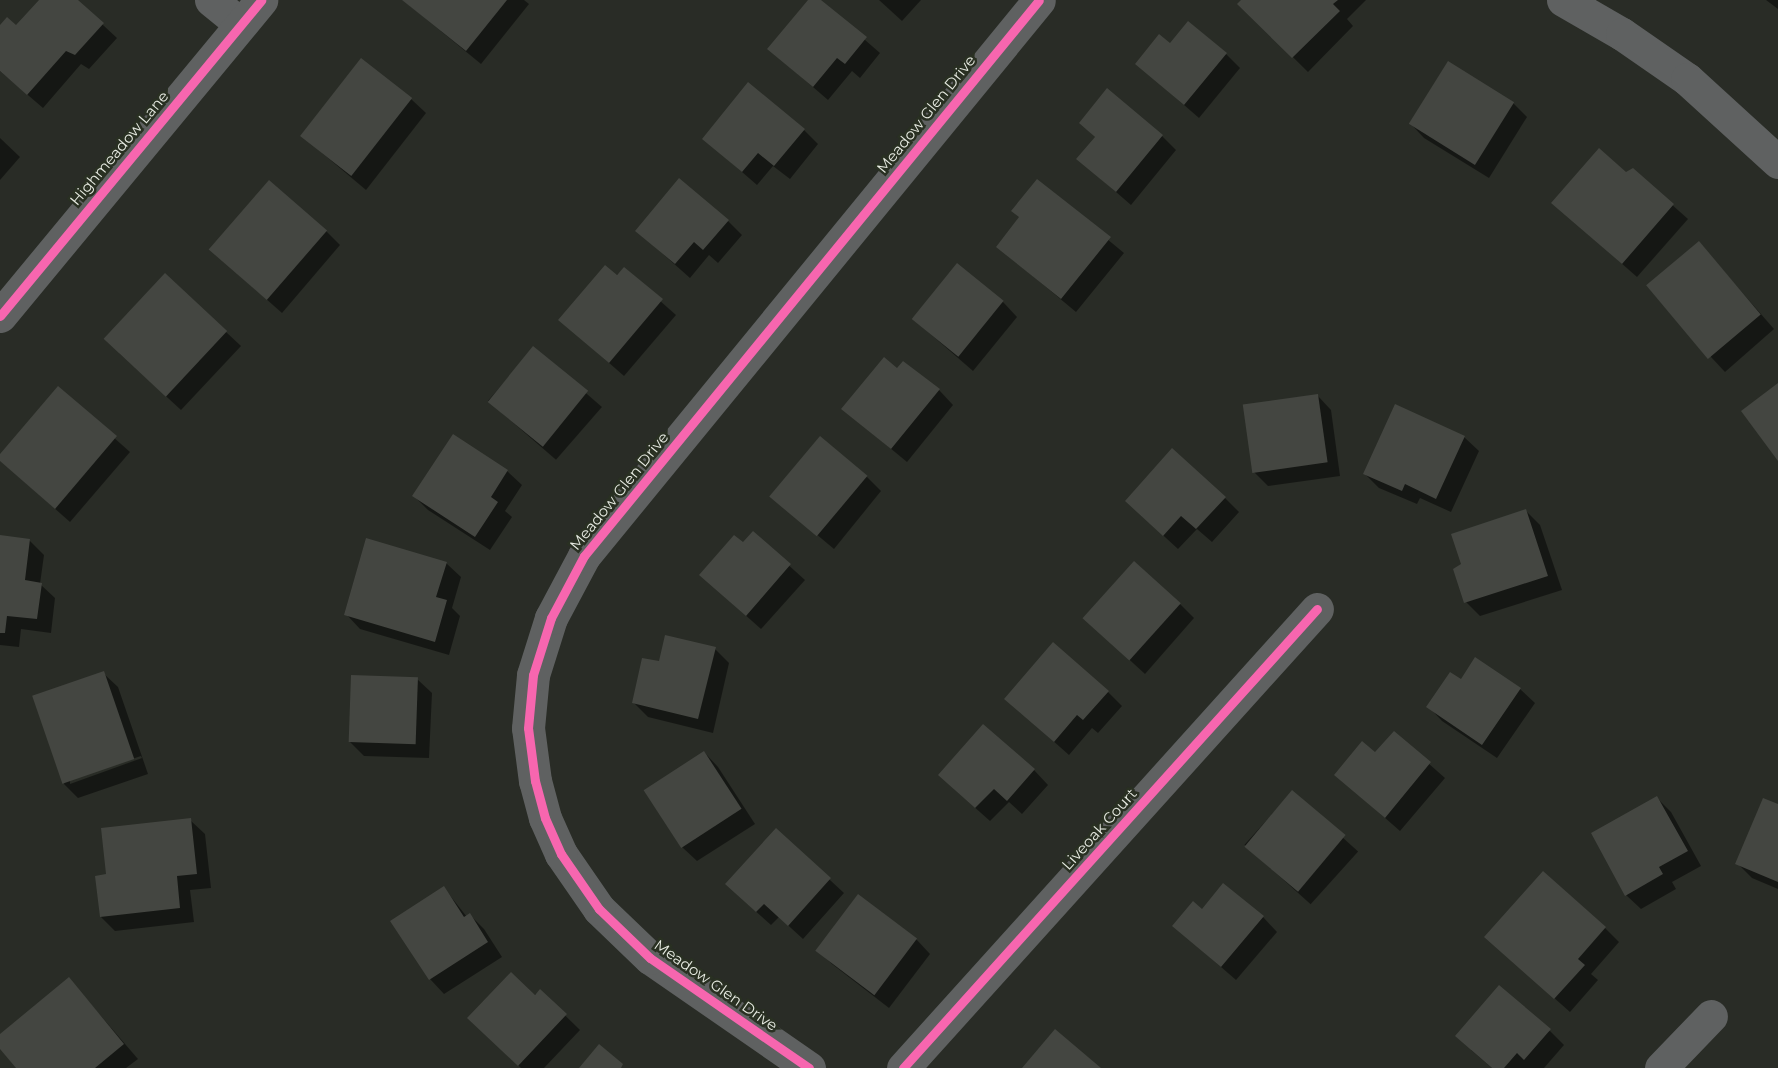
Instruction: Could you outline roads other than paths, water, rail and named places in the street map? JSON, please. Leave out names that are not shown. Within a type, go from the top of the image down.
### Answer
[{"type":"street","points":[[211,0],[251,12]]},
{"type":"street","name":"Meadow Glen Drive","points":[[809,1068],[650,958],[599,909],[561,854],[535,782],[528,728],[533,675],[551,618],[584,556],[1040,0]]},
{"type":"street","points":[[1563,0],[1622,34],[1686,79],[1778,162]]},
{"type":"street","name":"Highmeadow Lane","points":[[0,316],[251,12]]},
{"type":"street","name":"Liveoak Court","points":[[903,1068],[1317,609]]},
{"type":"street","points":[[1661,1068],[1710,1016]]}]
